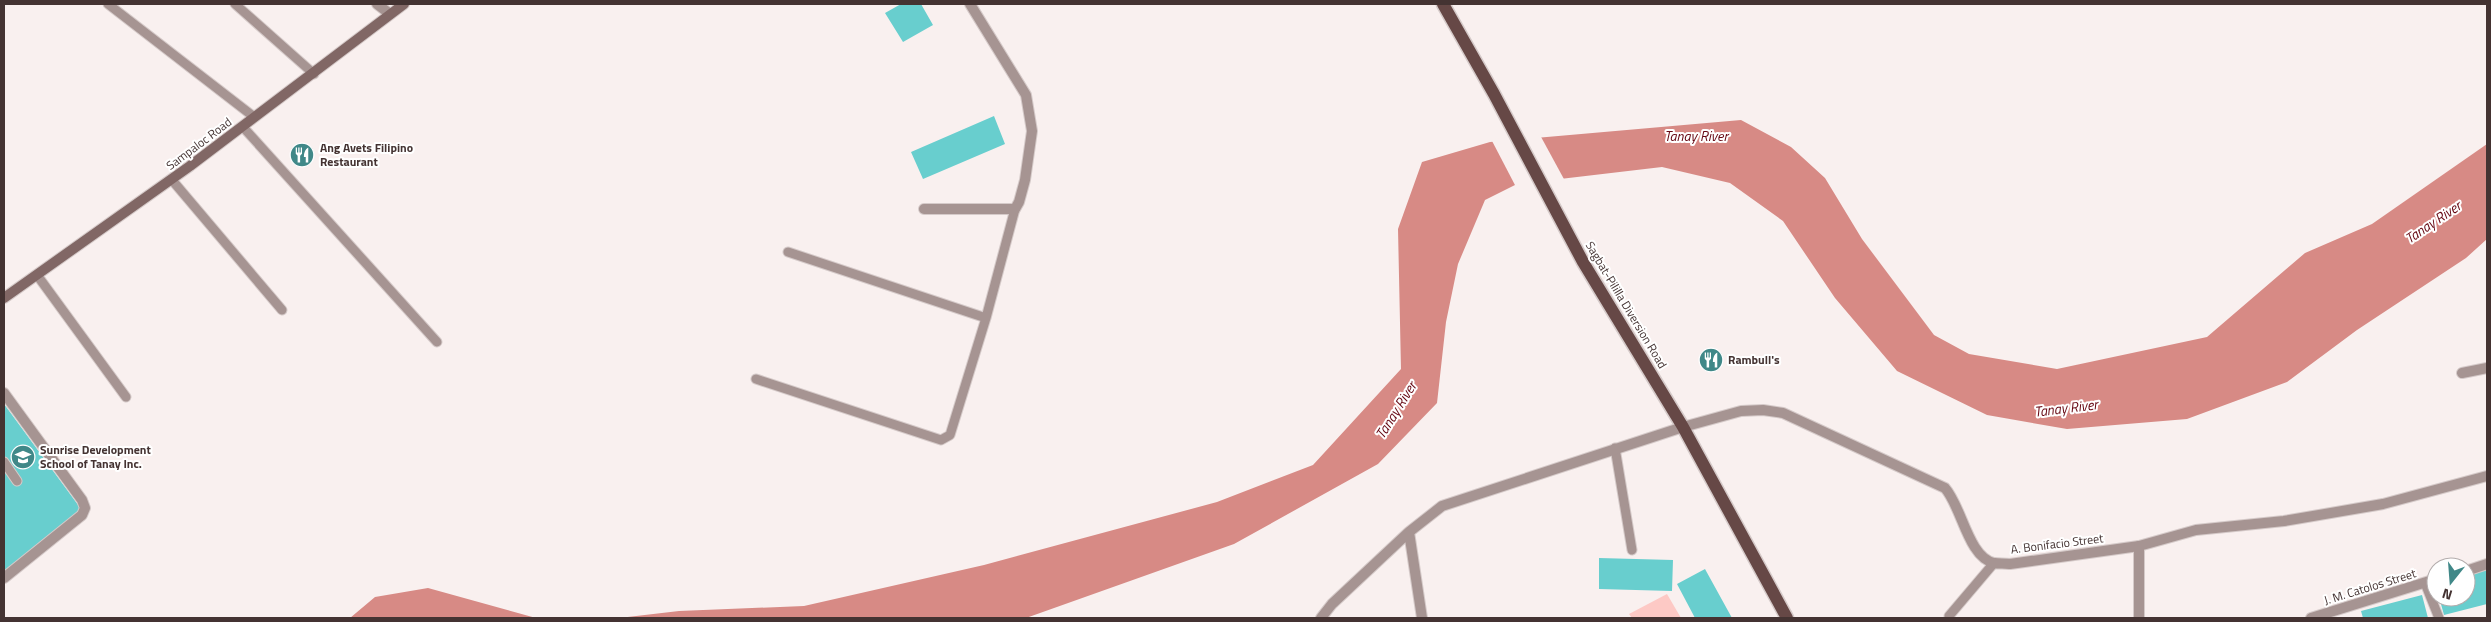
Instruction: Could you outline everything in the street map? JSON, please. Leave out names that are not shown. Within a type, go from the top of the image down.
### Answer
[{"type":"main road","name":"Sampaloc Road","points":[[4,298],[172,180],[404,4]]},
{"type":"main road","name":"Sagbat-Pililla Diversion Road","points":[[1443,4],[1494,94],[1583,262],[1683,427],[1787,618]]},
{"type":"street","points":[[377,4],[390,14]]},
{"type":"street","points":[[924,209],[1015,209],[1019,202],[1024,180],[1032,131],[1026,95],[970,4]]},
{"type":"street","points":[[2462,373],[2487,368]]},
{"type":"street","points":[[4,393],[82,500],[85,508],[82,515],[4,578]]},
{"type":"street","points":[[1321,618],[1332,604],[1409,532],[1442,506],[1615,448],[1741,411],[1763,410],[1783,413],[1946,488],[1953,497],[1972,543],[1985,558],[1994,563]]},
{"type":"street","name":"A. Bonifacio Street","points":[[1994,563],[2010,564],[2138,546],[2196,530],[2284,521],[2383,504],[2487,476]]},
{"type":"street","points":[[1409,532],[1422,618]]},
{"type":"street","points":[[2138,546],[2139,618]]},
{"type":"street","name":"J. M. Catolos Street","points":[[2311,618],[2425,583]]},
{"type":"lane","points":[[108,4],[254,117]]},
{"type":"lane","points":[[235,4],[314,74]]},
{"type":"lane","points":[[243,127],[437,342]]},
{"type":"lane","points":[[172,180],[282,310]]},
{"type":"lane","points":[[756,378],[941,440],[950,435],[986,318],[1015,209]]},
{"type":"lane","points":[[788,252],[986,318]]},
{"type":"lane","points":[[37,274],[126,397]]},
{"type":"lane","points":[[1615,448],[1632,550]]},
{"type":"lane","points":[[4,462],[17,481]]},
{"type":"lane","points":[[1949,616],[1994,563]]},
{"type":"lane","points":[[2425,583],[2436,617],[2438,618]]},
{"type":"shaded area","points":[[1667,594],[1681,618],[1632,618],[1629,614]]},
{"type":"water","name":"Tanay River","points":[[1741,120],[1791,147],[1825,178],[1862,239],[1934,335],[1969,354],[2057,369],[2207,337],[2305,253],[2372,224],[2487,144],[2487,239],[2466,258],[2357,330],[2287,382],[2187,419],[2067,429],[1987,415],[1897,371],[1835,298],[1783,221],[1730,183],[1662,167],[1517,184],[1485,200],[1458,264],[1446,322],[1437,403],[1378,464],[1234,544],[1026,618],[619,618],[679,611],[804,606],[984,565],[1217,502],[1313,465],[1401,369],[1398,229],[1422,162],[1490,142]]},
{"type":"water","points":[[428,588],[536,618],[350,618],[375,597]]},
{"type":"pier","points":[[1540,135],[1565,181],[1516,187],[1491,139]]},
{"type":"building","points":[[901,4],[921,4],[933,25],[903,42],[885,13]]},
{"type":"building","points":[[994,116],[1005,144],[923,179],[911,152]]},
{"type":"building","name":"Sunrise Development School of Tanay Inc.","points":[[4,404],[81,509],[4,572]]},
{"type":"building","points":[[1599,558],[1673,560],[1672,591],[1599,589]]},
{"type":"building","points":[[1705,569],[1732,618],[1695,618],[1677,584]]},
{"type":"building","points":[[2487,570],[2487,604],[2476,607],[2476,573]]},
{"type":"building","points":[[2422,595],[2428,618],[2363,618],[2361,611]]},
{"type":"building","points":[[2442,607],[2475,607],[2444,615]]},
{"type":"place","name":"Ang Avets Filipino Restaurant","points":[[302,155]]},
{"type":"place","name":"Rambull's","points":[[1711,360]]},
{"type":"place","name":"Sunrise Development School of Tanay Inc.","points":[[23,457]]}]
